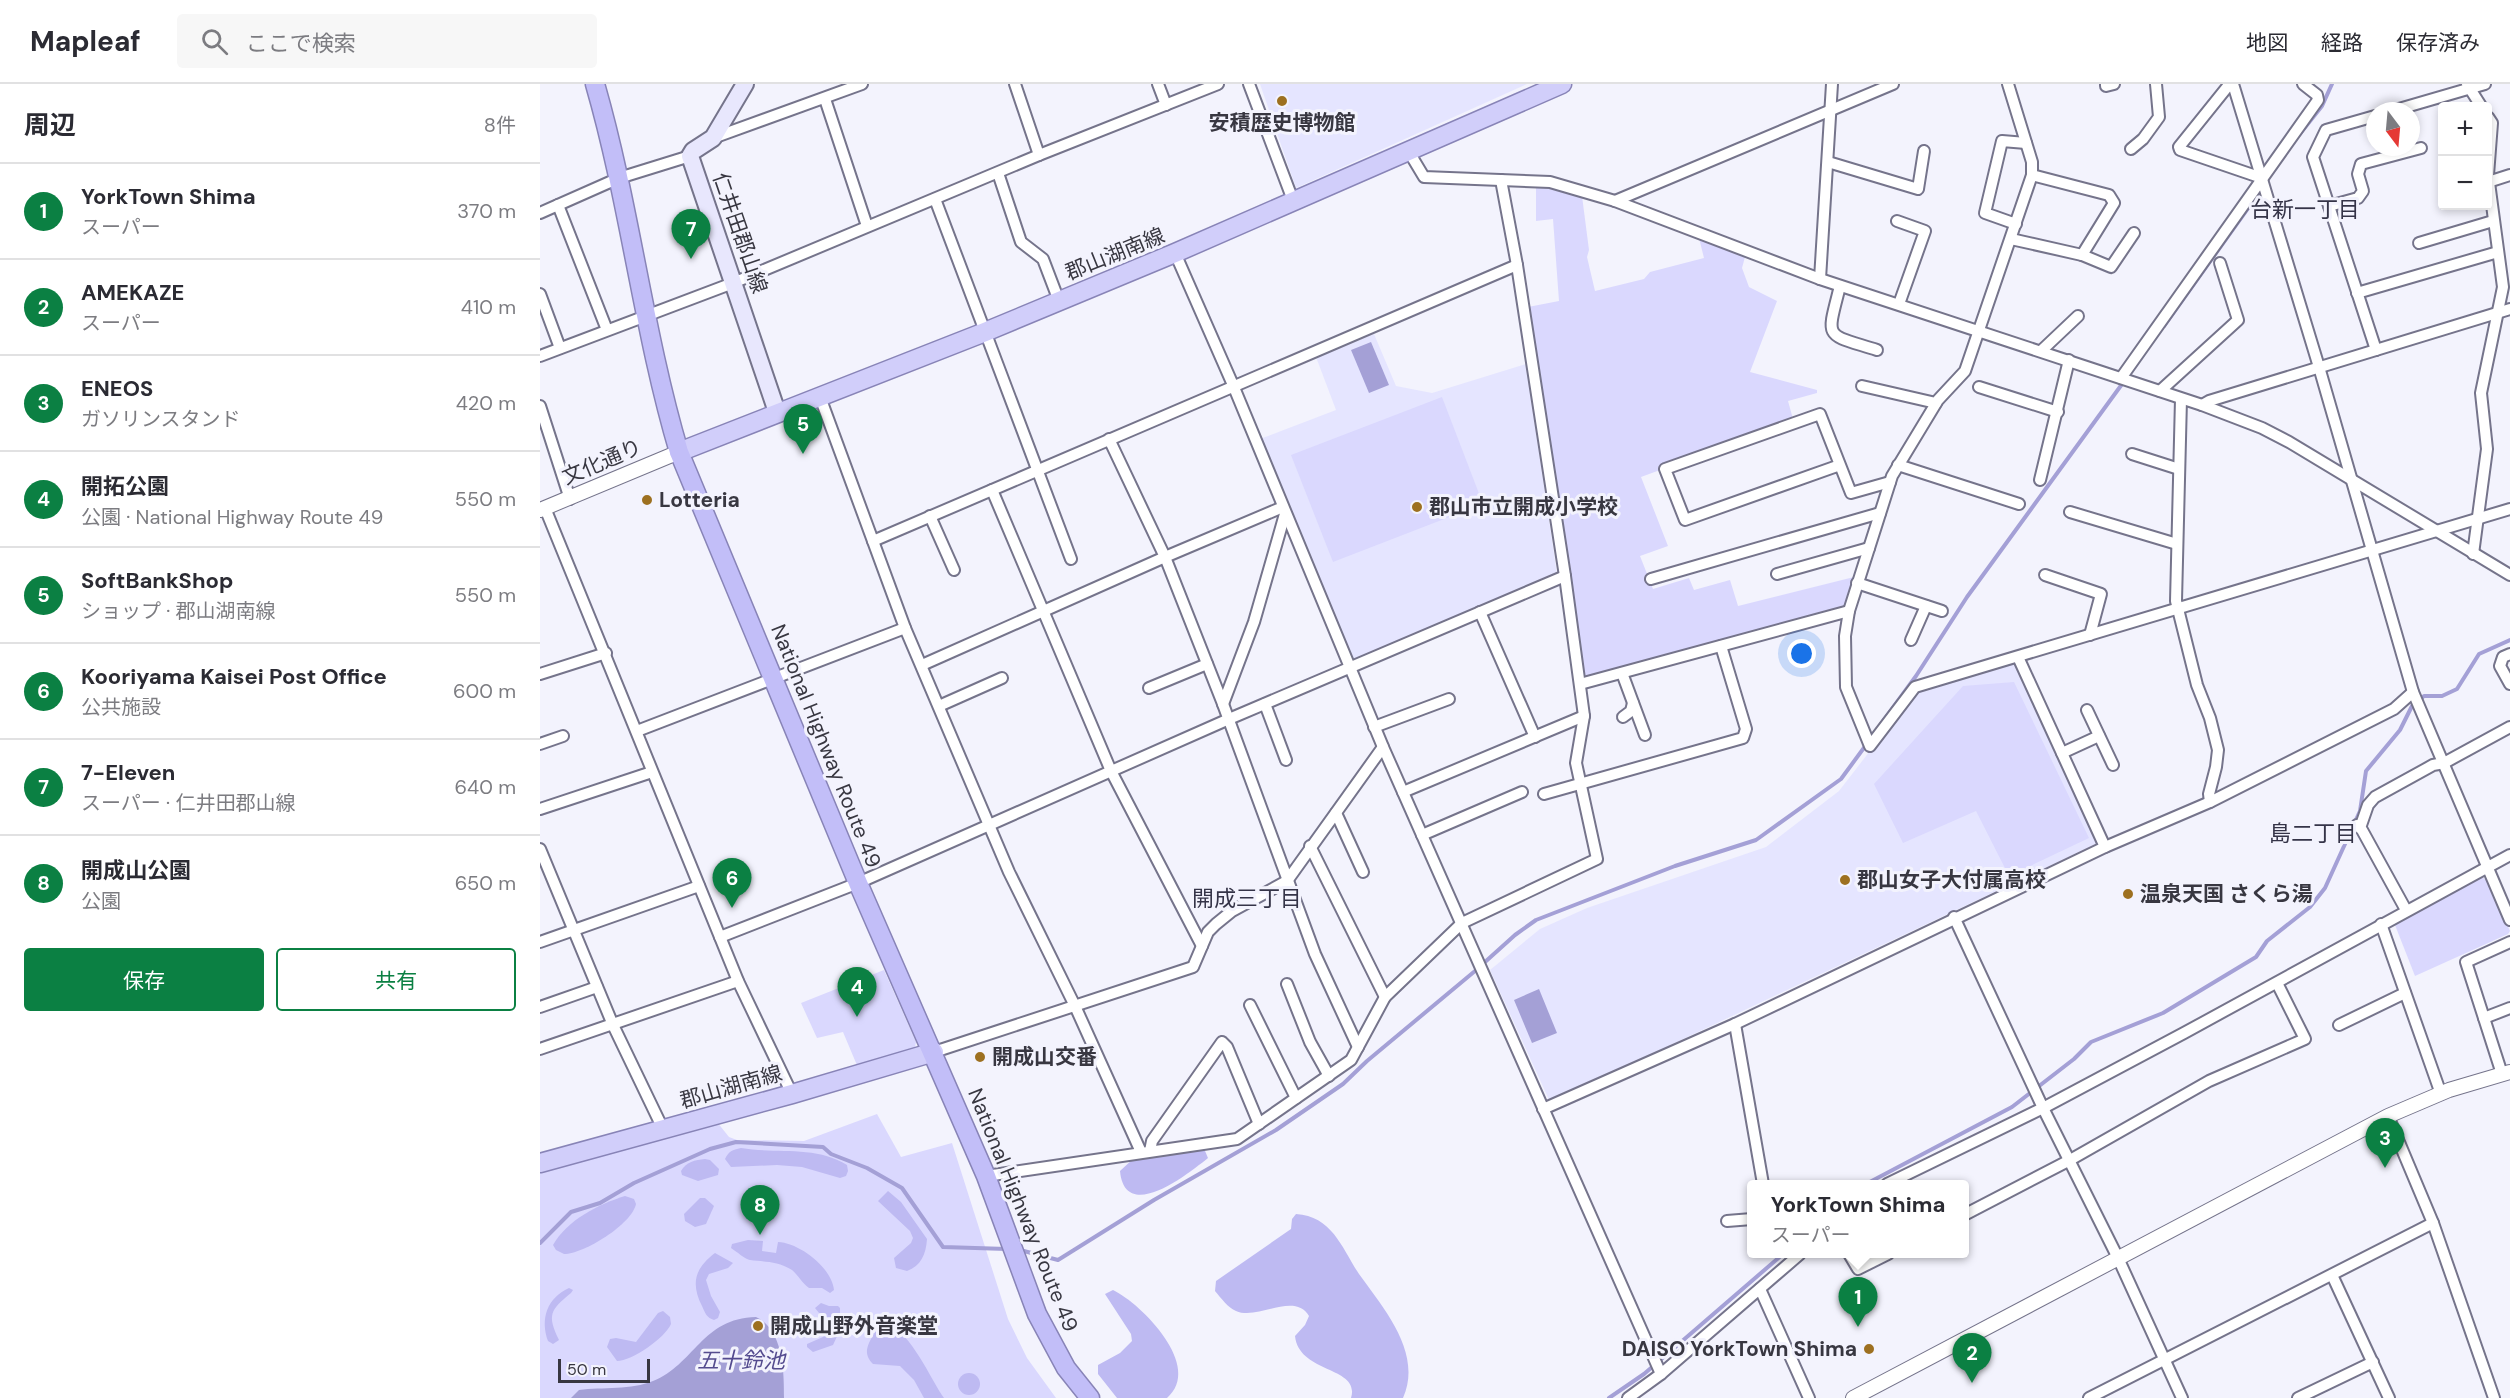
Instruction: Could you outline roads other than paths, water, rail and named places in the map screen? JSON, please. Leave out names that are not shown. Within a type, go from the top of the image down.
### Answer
[{"type":"highway","name":"National Highway Route 49","points":[[594,84],[619,178],[664,403],[679,452],[903,989],[934,1052],[987,1176],[1037,1314],[1066,1368],[1090,1398]]},
{"type":"main road","name":"仁井田郡山線","points":[[745,84],[713,138],[693,151],[690,156],[777,412]]},
{"type":"main road","name":"郡山湖南線","points":[[679,452],[985,332],[1175,253],[1294,203],[1562,84]]},
{"type":"main road","name":"郡山湖南線","points":[[540,1163],[792,1094],[934,1052]]},
{"type":"street","points":[[713,138],[861,84]]},
{"type":"street","points":[[1015,84],[1039,155]]},
{"type":"street","points":[[1158,84],[1166,105]]},
{"type":"street","points":[[540,356],[734,282],[1039,155],[1218,84]]},
{"type":"street","points":[[1249,84],[1294,203]]},
{"type":"street","points":[[1820,279],[1832,84]]},
{"type":"street","points":[[1615,201],[1893,84]]},
{"type":"street","points":[[2008,84],[2032,162],[2032,175],[1965,371],[1936,403],[1898,465],[1890,482],[1849,611],[1845,636],[1846,687],[1870,746],[1914,687],[2510,509]]},
{"type":"street","points":[[2106,84],[2106,86],[2114,84]]},
{"type":"street","points":[[2131,149],[2143,139],[2159,117],[2157,84]]},
{"type":"street","points":[[2262,178],[2181,150],[2180,147],[2228,86],[2233,84],[2262,178],[2319,367],[2413,692],[2510,920]]},
{"type":"street","points":[[2121,378],[2318,100],[2317,95],[2303,84]]},
{"type":"street","points":[[2419,102],[2468,86],[2485,84]]},
{"type":"street","points":[[2468,86],[2478,102]]},
{"type":"street","points":[[825,99],[867,226]]},
{"type":"street","points":[[2366,119],[2326,130],[2313,157],[2376,350]]},
{"type":"street","points":[[2016,224],[1985,213],[2002,141],[2026,143]]},
{"type":"street","points":[[2329,206],[2358,198],[2363,191],[2358,174],[2361,165],[2421,148]]},
{"type":"street","points":[[1828,162],[1918,189],[1924,151]]},
{"type":"street","points":[[1409,152],[1424,177],[1551,182],[1615,201],[1820,279],[2069,360],[2262,428],[2510,576]]},
{"type":"street","points":[[540,213],[619,178],[690,156]]},
{"type":"street","points":[[998,173],[1021,242],[1043,260],[1059,301]]},
{"type":"street","points":[[2032,175],[2109,195],[2114,200],[2082,255]]},
{"type":"street","points":[[2492,181],[2510,175]]},
{"type":"street","points":[[987,1176],[1237,1139],[1351,1060],[1385,997],[1462,923],[1597,859],[1576,763],[1584,716],[1565,576],[1517,266],[1501,180]]},
{"type":"street","points":[[935,199],[1071,559]]},
{"type":"street","points":[[558,205],[607,330]]},
{"type":"street","points":[[2473,554],[2487,449],[2481,393],[2503,287],[2492,210]]},
{"type":"street","points":[[2419,243],[2493,221]]},
{"type":"street","points":[[1897,222],[1925,231],[1899,304]]},
{"type":"street","points":[[2011,239],[2082,255],[2111,267],[2134,232]]},
{"type":"street","points":[[2357,293],[2498,252]]},
{"type":"street","points":[[1175,253],[1233,385],[1374,728],[1660,1374]]},
{"type":"street","points":[[2160,391],[2238,320],[2220,263]]},
{"type":"street","points":[[873,541],[1233,385],[1517,266]]},
{"type":"street","points":[[1840,286],[1830,325],[1832,333],[1877,350]]},
{"type":"street","points":[[540,294],[560,348]]},
{"type":"street","points":[[2202,405],[2510,309]]},
{"type":"street","points":[[2041,351],[2078,316]]},
{"type":"street","points":[[2040,480],[2069,360]]},
{"type":"street","points":[[1862,386],[1936,403]]},
{"type":"street","points":[[1979,387],[2058,412]]},
{"type":"street","points":[[820,397],[905,628],[1010,872],[1145,1152]]},
{"type":"street","points":[[2181,399],[2177,608],[2197,685],[2212,724],[2218,750],[2209,794],[2210,802]]},
{"type":"street","points":[[540,406],[570,499]]},
{"type":"street","points":[[1840,465],[1684,520],[1665,469],[1820,414],[1851,492],[1890,482]]},
{"type":"street","points":[[1109,439],[1165,557],[1229,719],[1315,954],[1358,1047]]},
{"type":"street","name":"文化通り","points":[[543,509],[679,452]]},
{"type":"street","points":[[2132,454],[2179,469]]},
{"type":"street","points":[[1898,465],[2019,504]]},
{"type":"street","points":[[992,490],[1045,610],[1111,771],[1202,946]]},
{"type":"street","points":[[543,509],[606,653],[738,981],[792,1094]]},
{"type":"street","points":[[922,665],[1165,557],[1284,510]]},
{"type":"street","points":[[1223,704],[1254,622],[1284,510]]},
{"type":"street","points":[[1651,579],[1880,513]]},
{"type":"street","points":[[2070,513],[2177,544]]},
{"type":"street","points":[[930,516],[954,570]]},
{"type":"street","points":[[1777,574],[1869,548]]},
{"type":"street","points":[[2045,575],[2101,594],[2090,635]]},
{"type":"street","points":[[720,937],[858,883],[1229,719],[1565,576]]},
{"type":"street","points":[[1857,583],[1942,611]]},
{"type":"street","points":[[1911,640],[1926,606]]},
{"type":"street","points":[[1580,684],[1849,611]]},
{"type":"street","points":[[1480,612],[1534,737]]},
{"type":"street","points":[[637,731],[905,628]]},
{"type":"street","points":[[1544,794],[1580,786],[1743,738],[1746,729],[1721,646]]},
{"type":"street","points":[[540,674],[606,653]]},
{"type":"street","points":[[2510,654],[2503,657],[2500,666],[2510,684]]},
{"type":"street","points":[[2018,657],[2105,847]]},
{"type":"street","points":[[1149,688],[1207,664]]},
{"type":"street","points":[[1622,673],[1645,735]]},
{"type":"street","points":[[939,706],[1002,678]]},
{"type":"street","points":[[1543,1109],[1735,1024],[1954,917],[2105,847],[2210,802],[2394,709],[2413,692]]},
{"type":"street","points":[[1374,728],[1449,699]]},
{"type":"street","points":[[1623,717],[1631,711],[1633,703]]},
{"type":"street","points":[[1265,704],[1286,760]]},
{"type":"street","points":[[2086,710],[2113,765]]},
{"type":"street","points":[[1402,792],[1584,716]]},
{"type":"street","points":[[2406,910],[2358,826],[2368,805],[2375,797],[2433,765],[2444,763],[2510,727]]},
{"type":"street","points":[[540,744],[563,736]]},
{"type":"street","points":[[2062,753],[2099,736]]},
{"type":"street","points":[[934,1052],[1192,967],[1209,932],[1232,911],[1287,881],[1383,747]]},
{"type":"street","points":[[540,809],[652,772]]},
{"type":"street","points":[[1422,835],[1522,792]]},
{"type":"street","points":[[1335,813],[1364,872]]},
{"type":"street","points":[[1311,846],[1385,997]]},
{"type":"street","points":[[540,849],[613,1025],[663,1130]]},
{"type":"street","points":[[1897,1180],[2043,1108],[2510,855]]},
{"type":"street","points":[[540,942],[699,886]]},
{"type":"street","points":[[1954,917],[2043,1108],[2118,1258],[2182,1398]]},
{"type":"street","points":[[2381,924],[2441,1094]]},
{"type":"street","points":[[1853,1398],[2388,1116],[2441,1094],[2506,1073],[2484,1018],[2466,962],[2510,942]]},
{"type":"street","points":[[540,1049],[738,981]]},
{"type":"street","points":[[1969,1213],[2070,1160],[2209,1081],[2305,1040],[2277,983]]},
{"type":"street","points":[[1287,984],[1310,1042],[1329,1076]]},
{"type":"street","points":[[540,1007],[597,987]]},
{"type":"street","points":[[2338,1025],[2405,993]]},
{"type":"street","points":[[1250,1005],[1296,1098]]},
{"type":"street","points":[[2484,1018],[2510,1008]]},
{"type":"street","points":[[1735,1024],[1762,1180]]},
{"type":"street","points":[[1145,1152],[1222,1042],[1227,1047],[1259,1124]]},
{"type":"street","points":[[2388,1116],[2433,1223],[2494,1398]]},
{"type":"street","points":[[1727,1221],[1747,1219]]},
{"type":"street","points":[[2089,1398],[2433,1223]]},
{"type":"street","points":[[1629,1398],[1795,1258]]},
{"type":"street","points":[[1851,1258],[1858,1269],[1880,1258]]},
{"type":"street","points":[[2332,1275],[2389,1398]]},
{"type":"street","points":[[1760,1289],[1809,1398]]},
{"type":"street","points":[[2298,1398],[2373,1362]]},
{"type":"water","points":[[1371,342],[1389,385],[1369,393],[1351,350]]},
{"type":"water","points":[[1539,989],[1557,1033],[1532,1043],[1514,1000]]},
{"type":"water","name":"五十鈴池","points":[[756,1317],[765,1323],[777,1342],[783,1365],[784,1398],[571,1398],[579,1390],[626,1387],[653,1381],[667,1374],[679,1364],[710,1333],[738,1319]]},
{"type":"waterway","points":[[2299,135],[2322,106],[2332,84]]},
{"type":"waterway","points":[[2164,326],[2261,190]]},
{"type":"waterway","points":[[1881,724],[1916,676],[1967,597],[2125,380]]},
{"type":"waterway","points":[[1874,1180],[2012,1107],[2074,1059],[2091,1042],[2163,1013],[2256,957],[2267,941],[2310,907],[2325,888],[2360,811],[2366,771],[2400,730],[2412,706],[2424,696],[2442,696],[2457,689],[2479,654],[2510,640]]},
{"type":"waterway","points":[[1020,1250],[1058,1260],[1154,1200],[1276,1130],[1343,1084],[1515,935],[1536,920],[1675,866],[1756,840],[1841,779],[1866,745]]},
{"type":"waterway","points":[[540,1243],[571,1212],[600,1203],[634,1183],[710,1149],[736,1142],[823,1147],[831,1154],[867,1168],[902,1188],[943,1247],[1007,1249]]},
{"type":"waterway","points":[[1609,1398],[1644,1374],[1778,1258]]},
{"type":"place","name":"安積歴史博物館","points":[[1282,101]]},
{"type":"place","name":"7-Eleven","points":[[691,259]]},
{"type":"place","name":"SoftBankShop","points":[[803,454]]},
{"type":"place","name":"Lotteria","points":[[647,500]]},
{"type":"place","name":"郡山市立開成小学校","points":[[1417,507]]},
{"type":"place","name":"郡山女子大付属高校","points":[[1845,880]]},
{"type":"place","name":"温泉天国 さくら湯","points":[[2128,894]]},
{"type":"place","name":"Kooriyama Kaisei Post Office","points":[[732,908]]},
{"type":"place","name":"開拓公園","points":[[857,1017]]},
{"type":"place","name":"開成山交番","points":[[980,1057]]},
{"type":"place","name":"ENEOS","points":[[2385,1168]]},
{"type":"place","name":"開成山公園","points":[[760,1235]]},
{"type":"place","name":"開成山野外音楽堂","points":[[758,1326]]},
{"type":"place","name":"YorkTown Shima","points":[[1858,1327]]},
{"type":"place","name":"DAISO YorkTown Shima","points":[[1869,1349]]},
{"type":"place","name":"AMEKAZE","points":[[1972,1383]]},
{"type":"district","name":"台新一丁目","points":[[2305,209]]},
{"type":"district","name":"島二丁目","points":[[2313,833]]},
{"type":"district","name":"開成三丁目","points":[[1247,898]]}]
